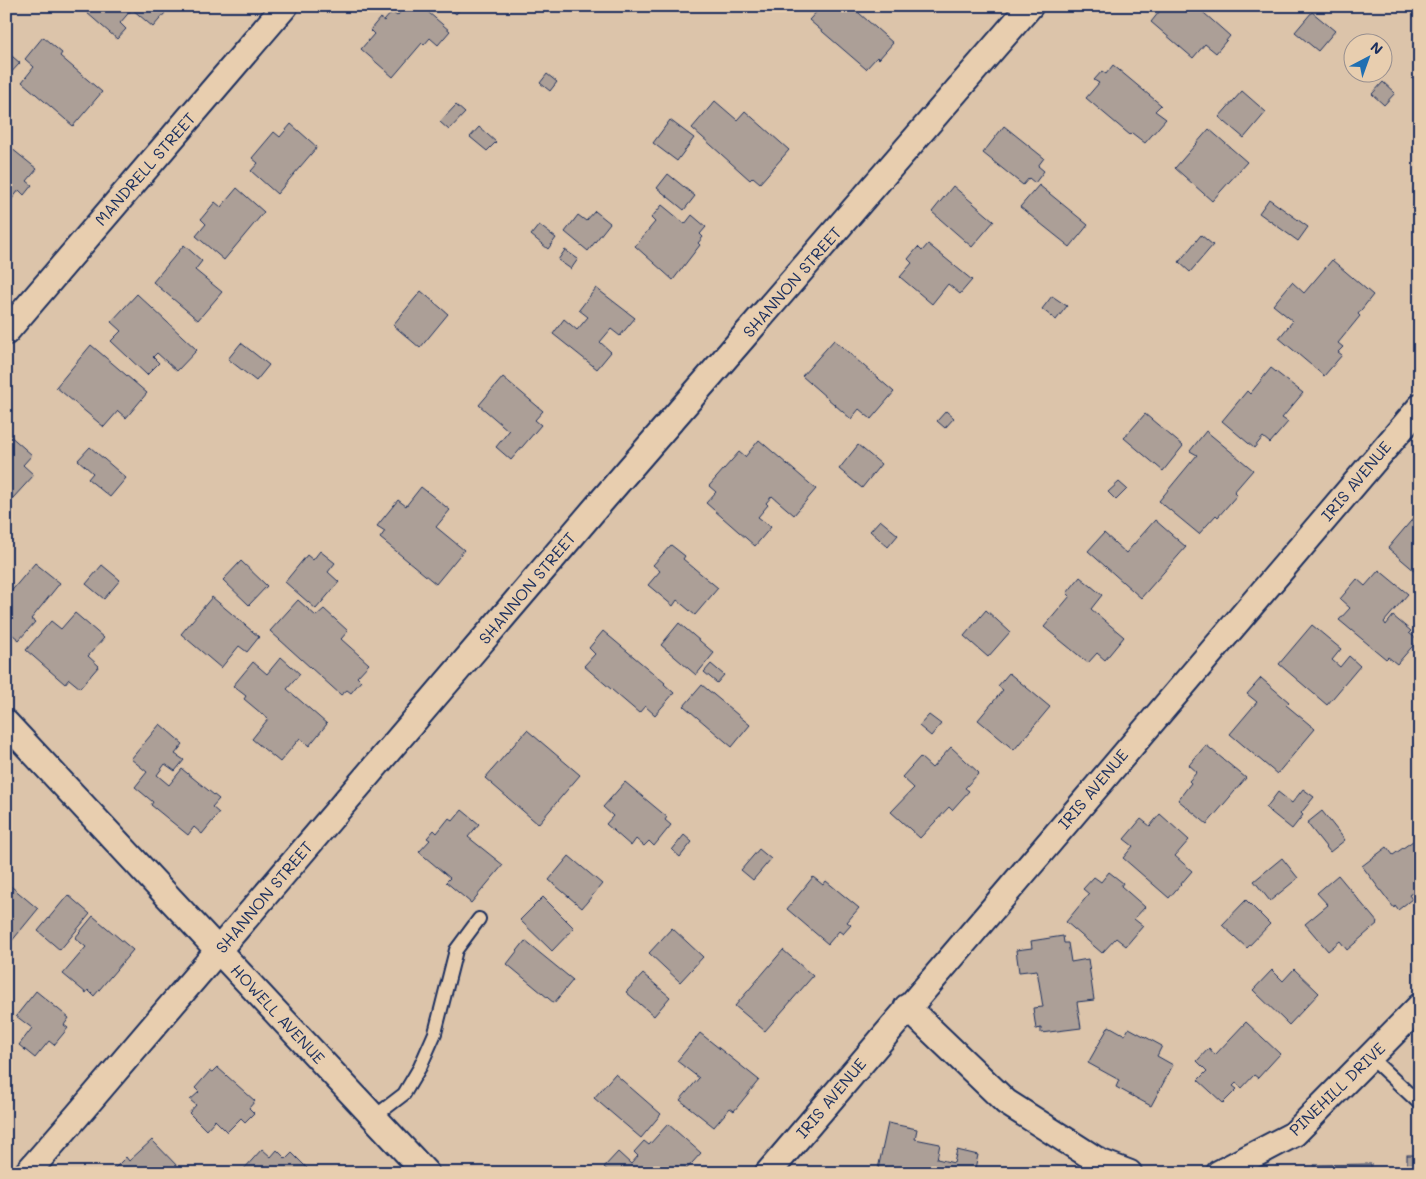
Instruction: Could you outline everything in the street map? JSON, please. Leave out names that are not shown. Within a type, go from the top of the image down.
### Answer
[{"type":"street","name":"MANDRELL STREET","points":[[6,332],[285,6]]},
{"type":"street","name":"SHANNON STREET","points":[[27,1173],[594,510],[1030,6]]},
{"type":"street","name":"IRIS AVENUE","points":[[768,1173],[907,1007],[1420,407]]},
{"type":"street","name":"HOWELL AVENUE","points":[[6,723],[426,1173]]},
{"type":"street","name":"PINEHILL DRIVE","points":[[1218,1173],[1294,1134],[1420,1006]]},
{"type":"street","points":[[907,1007],[1006,1102],[1100,1162],[1129,1173]]},
{"type":"lane","points":[[374,1117],[404,1094],[420,1067],[436,1034],[456,950],[479,919]]},
{"type":"lane","points":[[1370,1057],[1420,1104]]},
{"type":"building","points":[[79,6],[156,6],[165,13],[153,27],[132,9],[120,23],[126,29],[117,39]]},
{"type":"building","points":[[406,6],[421,6],[450,31],[438,45],[430,38],[424,45],[422,43],[393,77],[361,49],[374,34],[370,30],[380,18],[384,21],[392,12],[397,16]]},
{"type":"building","points":[[447,6],[463,6],[456,14]]},
{"type":"building","points":[[822,6],[851,6],[893,43],[879,59],[877,57],[866,69],[809,20]]},
{"type":"building","points":[[1153,6],[1196,6],[1230,36],[1216,53],[1205,44],[1193,58],[1151,22],[1159,12]]},
{"type":"building","points":[[1312,12],[1335,31],[1318,51],[1295,32]]},
{"type":"building","points":[[43,37],[62,53],[60,56],[102,92],[73,126],[22,82],[34,67],[25,59]]},
{"type":"building","points":[[6,51],[20,63],[6,78]]},
{"type":"building","points":[[1113,65],[1161,105],[1155,111],[1166,119],[1145,143],[1132,133],[1130,135],[1086,98],[1099,83],[1094,80],[1102,71],[1106,74]]},
{"type":"building","points":[[547,74],[557,82],[550,91],[540,83]]},
{"type":"building","points":[[1383,82],[1395,93],[1384,105],[1372,94]]},
{"type":"building","points":[[1242,91],[1266,112],[1244,138],[1219,117]]},
{"type":"building","points":[[715,101],[737,120],[745,111],[789,150],[760,183],[753,177],[750,180],[692,128]]},
{"type":"building","points":[[456,105],[465,113],[449,130],[440,122]]},
{"type":"building","points":[[670,120],[694,138],[677,161],[653,143]]},
{"type":"building","points":[[291,124],[317,147],[277,194],[251,171],[258,163],[252,158],[274,132],[280,137]]},
{"type":"building","points":[[1004,126],[1044,158],[1038,166],[1044,171],[1035,183],[1029,178],[1023,185],[983,153]]},
{"type":"building","points":[[479,127],[496,142],[487,151],[470,137]]},
{"type":"building","points":[[1209,129],[1247,162],[1212,201],[1175,168]]},
{"type":"building","points":[[6,144],[37,169],[27,181],[32,185],[24,195],[19,190],[9,203],[6,201]]},
{"type":"building","points":[[668,174],[695,196],[684,210],[657,188]]},
{"type":"building","points":[[1039,185],[1088,225],[1070,247],[1020,207]]},
{"type":"building","points":[[953,186],[994,221],[972,247],[932,212]]},
{"type":"building","points":[[237,188],[264,212],[224,260],[196,236],[206,224],[201,219],[215,202],[221,207]]},
{"type":"building","points":[[1269,199],[1308,227],[1298,241],[1259,213]]},
{"type":"building","points":[[662,205],[685,224],[692,215],[706,227],[700,234],[703,237],[698,243],[700,245],[673,280],[635,246],[655,222],[651,218]]},
{"type":"building","points":[[595,211],[610,223],[588,251],[565,232],[578,215],[586,221]]},
{"type":"building","points":[[539,225],[556,238],[548,249],[531,235]]},
{"type":"building","points":[[1201,235],[1213,245],[1190,272],[1179,262]]},
{"type":"building","points":[[928,244],[972,280],[960,294],[948,284],[932,304],[900,277],[912,263],[908,259],[918,247],[922,251]]},
{"type":"building","points":[[184,245],[202,261],[195,270],[222,292],[198,320],[153,282]]},
{"type":"building","points":[[565,250],[578,259],[571,269],[558,260]]},
{"type":"building","points":[[1332,260],[1373,295],[1358,314],[1360,316],[1338,343],[1343,347],[1338,352],[1342,355],[1324,376],[1279,338],[1293,321],[1273,305],[1292,282],[1304,293]]},
{"type":"building","points":[[596,288],[635,318],[620,336],[611,329],[600,342],[611,352],[597,369],[553,334],[564,319],[577,330],[588,317],[579,310]]},
{"type":"building","points":[[421,291],[448,314],[420,348],[393,325]]},
{"type":"building","points":[[137,294],[197,350],[177,371],[157,353],[153,357],[159,363],[147,375],[111,341],[121,331],[111,322]]},
{"type":"building","points":[[1052,296],[1067,306],[1056,320],[1042,309]]},
{"type":"building","points":[[834,340],[894,392],[871,419],[859,409],[851,419],[802,376]]},
{"type":"building","points":[[241,343],[269,365],[256,381],[228,359]]},
{"type":"building","points":[[91,345],[147,393],[126,418],[118,411],[104,427],[56,387]]},
{"type":"building","points":[[1271,368],[1303,393],[1282,418],[1288,422],[1270,443],[1263,437],[1254,448],[1222,421],[1247,391],[1250,394]]},
{"type":"building","points":[[503,377],[543,411],[535,420],[541,425],[511,460],[496,447],[509,431],[479,405]]},
{"type":"building","points":[[946,411],[954,418],[945,428],[937,421]]},
{"type":"building","points":[[1145,414],[1183,446],[1163,471],[1124,438]]},
{"type":"building","points":[[1206,431],[1253,470],[1234,492],[1237,495],[1218,517],[1216,515],[1199,534],[1159,501],[1197,455],[1190,451]]},
{"type":"building","points":[[8,434],[32,455],[23,465],[34,475],[13,498],[6,492],[6,436]]},
{"type":"building","points":[[759,440],[816,489],[794,515],[772,496],[766,503],[768,505],[758,517],[771,527],[755,546],[706,503],[716,492],[709,486],[739,452],[745,457]]},
{"type":"building","points":[[858,445],[881,464],[862,488],[839,469]]},
{"type":"building","points":[[90,447],[126,478],[110,497],[88,479],[93,473],[78,460]]},
{"type":"building","points":[[1119,482],[1127,489],[1116,500],[1108,492]]},
{"type":"building","points":[[421,487],[450,510],[436,527],[464,550],[436,584],[380,538],[385,531],[377,526],[398,500],[406,506]]},
{"type":"building","points":[[1416,515],[1420,518],[1420,568],[1416,572],[1388,548]]},
{"type":"building","points":[[880,520],[898,535],[888,547],[870,531]]},
{"type":"building","points":[[1155,520],[1186,547],[1141,598],[1088,551],[1104,533],[1126,553]]},
{"type":"building","points":[[671,545],[685,556],[683,559],[718,588],[695,615],[677,600],[673,606],[648,585],[660,571],[653,565]]},
{"type":"building","points":[[320,551],[335,563],[328,572],[339,582],[316,609],[285,582],[307,555],[313,560]]},
{"type":"building","points":[[241,561],[267,586],[249,605],[223,580]]},
{"type":"building","points":[[35,563],[60,583],[31,619],[35,622],[19,640],[6,629],[6,593],[8,595]]},
{"type":"building","points":[[102,565],[120,580],[104,599],[86,584]]},
{"type":"building","points":[[1379,570],[1408,594],[1384,622],[1386,625],[1393,616],[1411,631],[1409,633],[1418,640],[1397,664],[1388,657],[1386,659],[1339,620],[1350,608],[1340,599],[1357,579],[1365,586]]},
{"type":"building","points":[[1080,577],[1102,595],[1091,609],[1124,637],[1105,660],[1097,653],[1088,663],[1044,627],[1070,596],[1067,593]]},
{"type":"building","points":[[212,597],[259,637],[247,652],[239,646],[221,668],[181,634]]},
{"type":"building","points":[[298,600],[316,616],[324,609],[348,631],[341,639],[369,664],[357,677],[361,681],[351,693],[347,690],[341,695],[270,631]]},
{"type":"building","points":[[986,610],[1010,632],[988,657],[964,636]]},
{"type":"building","points":[[75,613],[104,638],[88,656],[99,666],[80,688],[69,679],[65,684],[26,650],[51,621],[61,629]]},
{"type":"building","points":[[679,623],[714,653],[696,675],[661,645]]},
{"type":"building","points":[[1312,625],[1341,649],[1332,660],[1340,667],[1349,656],[1360,666],[1327,705],[1279,664]]},
{"type":"building","points":[[603,631],[665,683],[674,693],[655,715],[645,706],[639,713],[584,666],[595,654],[589,648]]},
{"type":"building","points":[[281,657],[300,674],[287,689],[327,724],[309,746],[300,738],[280,762],[252,739],[268,719],[244,699],[246,696],[233,686],[253,662],[267,674]]},
{"type":"building","points":[[711,664],[724,675],[717,683],[704,672]]},
{"type":"building","points":[[1009,673],[1050,707],[1014,750],[978,720],[1003,690],[998,686]]},
{"type":"building","points":[[1261,678],[1289,702],[1286,705],[1315,729],[1277,774],[1230,734],[1257,702],[1247,694]]},
{"type":"building","points":[[702,685],[750,725],[732,747],[684,706]]},
{"type":"building","points":[[929,715],[941,724],[931,736],[919,726]]},
{"type":"building","points":[[160,724],[183,744],[175,754],[184,760],[175,771],[165,764],[157,775],[169,785],[182,769],[219,799],[212,807],[219,813],[202,834],[194,827],[188,835],[151,805],[153,802],[135,787],[147,772],[131,759]]},
{"type":"building","points":[[527,730],[580,775],[538,824],[485,778]]},
{"type":"building","points":[[1206,745],[1246,778],[1207,824],[1178,800],[1191,783],[1189,781],[1197,772],[1189,765]]},
{"type":"building","points":[[951,747],[979,773],[965,788],[969,791],[952,810],[949,807],[920,838],[891,812],[914,788],[902,777],[920,757],[932,768]]},
{"type":"building","points":[[625,782],[667,817],[665,820],[671,825],[654,846],[649,841],[644,846],[636,839],[631,846],[606,824],[613,816],[603,807]]},
{"type":"building","points":[[1303,789],[1314,797],[1301,813],[1303,815],[1292,829],[1266,808],[1278,792],[1292,803]]},
{"type":"building","points":[[462,810],[479,824],[468,837],[503,865],[471,903],[446,882],[450,878],[419,852],[430,840],[427,838],[434,830],[437,833],[449,818],[453,821]]},
{"type":"building","points":[[1322,811],[1345,840],[1330,852],[1307,823]]},
{"type":"building","points":[[1160,814],[1189,840],[1175,856],[1192,871],[1169,898],[1123,858],[1133,846],[1124,839],[1141,819],[1150,826]]},
{"type":"building","points":[[684,835],[692,842],[680,857],[672,850]]},
{"type":"building","points":[[1413,841],[1420,849],[1420,888],[1409,895],[1412,899],[1398,910],[1395,906],[1394,908],[1362,866],[1387,847],[1393,855]]},
{"type":"building","points":[[759,849],[771,859],[753,880],[741,870]]},
{"type":"building","points":[[569,856],[602,884],[582,908],[549,880]]},
{"type":"building","points":[[1282,858],[1298,878],[1270,901],[1254,881]]},
{"type":"building","points":[[1109,872],[1123,883],[1121,886],[1145,907],[1134,919],[1143,926],[1126,946],[1116,938],[1102,953],[1066,922],[1089,894],[1083,889],[1094,877],[1101,882]]},
{"type":"building","points":[[1338,875],[1378,923],[1347,950],[1340,941],[1328,951],[1305,924],[1328,905],[1317,893]]},
{"type":"building","points":[[813,877],[823,885],[826,881],[859,908],[847,922],[851,925],[843,934],[839,931],[828,944],[787,909]]},
{"type":"building","points":[[6,882],[38,909],[11,942],[6,938]]},
{"type":"building","points":[[68,895],[90,914],[60,950],[38,931]]},
{"type":"building","points":[[543,897],[574,928],[552,951],[520,920]]},
{"type":"building","points":[[1246,900],[1270,924],[1247,948],[1222,925]]},
{"type":"building","points":[[93,916],[133,950],[94,996],[88,990],[86,993],[63,974],[86,947],[75,938]]},
{"type":"building","points":[[672,928],[703,957],[680,982],[649,953]]},
{"type":"building","points":[[1063,936],[1064,943],[1068,943],[1071,962],[1088,959],[1094,1000],[1077,1002],[1081,1028],[1041,1033],[1041,1028],[1036,1029],[1033,1008],[1043,1007],[1037,970],[1019,972],[1016,950],[1032,948],[1031,941]]},
{"type":"building","points":[[525,941],[573,980],[554,1003],[507,964]]},
{"type":"building","points":[[783,950],[813,976],[765,1031],[735,1006]]},
{"type":"building","points":[[1294,969],[1319,993],[1289,1025],[1253,990],[1272,970],[1283,981]]},
{"type":"building","points":[[643,974],[670,997],[654,1016],[626,992]]},
{"type":"building","points":[[36,991],[69,1018],[64,1025],[68,1028],[54,1045],[49,1041],[35,1058],[19,1045],[32,1028],[16,1016]]},
{"type":"building","points":[[1246,1022],[1280,1054],[1258,1078],[1254,1075],[1242,1088],[1236,1083],[1233,1086],[1237,1089],[1223,1103],[1198,1080],[1207,1071],[1197,1061],[1209,1048],[1215,1055]]},
{"type":"building","points":[[1109,1026],[1125,1035],[1129,1028],[1162,1046],[1157,1056],[1173,1065],[1151,1106],[1116,1087],[1119,1080],[1088,1063]]},
{"type":"building","points":[[700,1033],[759,1080],[734,1111],[730,1108],[714,1127],[680,1100],[699,1078],[677,1061]]},
{"type":"building","points":[[217,1067],[255,1101],[249,1108],[254,1113],[245,1122],[241,1118],[227,1132],[215,1120],[206,1130],[189,1113],[196,1105],[190,1100],[199,1092],[195,1088],[210,1071],[212,1072]]},
{"type":"building","points":[[615,1074],[661,1114],[641,1138],[594,1098]]},
{"type":"building","points":[[888,1123],[917,1129],[915,1139],[940,1144],[937,1159],[954,1163],[957,1150],[978,1155],[974,1173],[897,1173],[878,1169]]},
{"type":"building","points":[[668,1124],[701,1153],[683,1173],[677,1171],[676,1173],[611,1173],[604,1167],[618,1152],[631,1164],[638,1156],[634,1152],[644,1141],[649,1145]]},
{"type":"building","points":[[152,1140],[181,1170],[178,1173],[110,1173],[126,1157],[129,1161]]},
{"type":"building","points":[[262,1149],[271,1157],[277,1150],[286,1159],[292,1153],[312,1173],[246,1173],[243,1170]]},
{"type":"building","points":[[1407,1155],[1418,1155],[1418,1173],[1407,1173]]},
{"type":"building","points":[[1371,1164],[1371,1173],[1314,1173],[1314,1165]]}]
